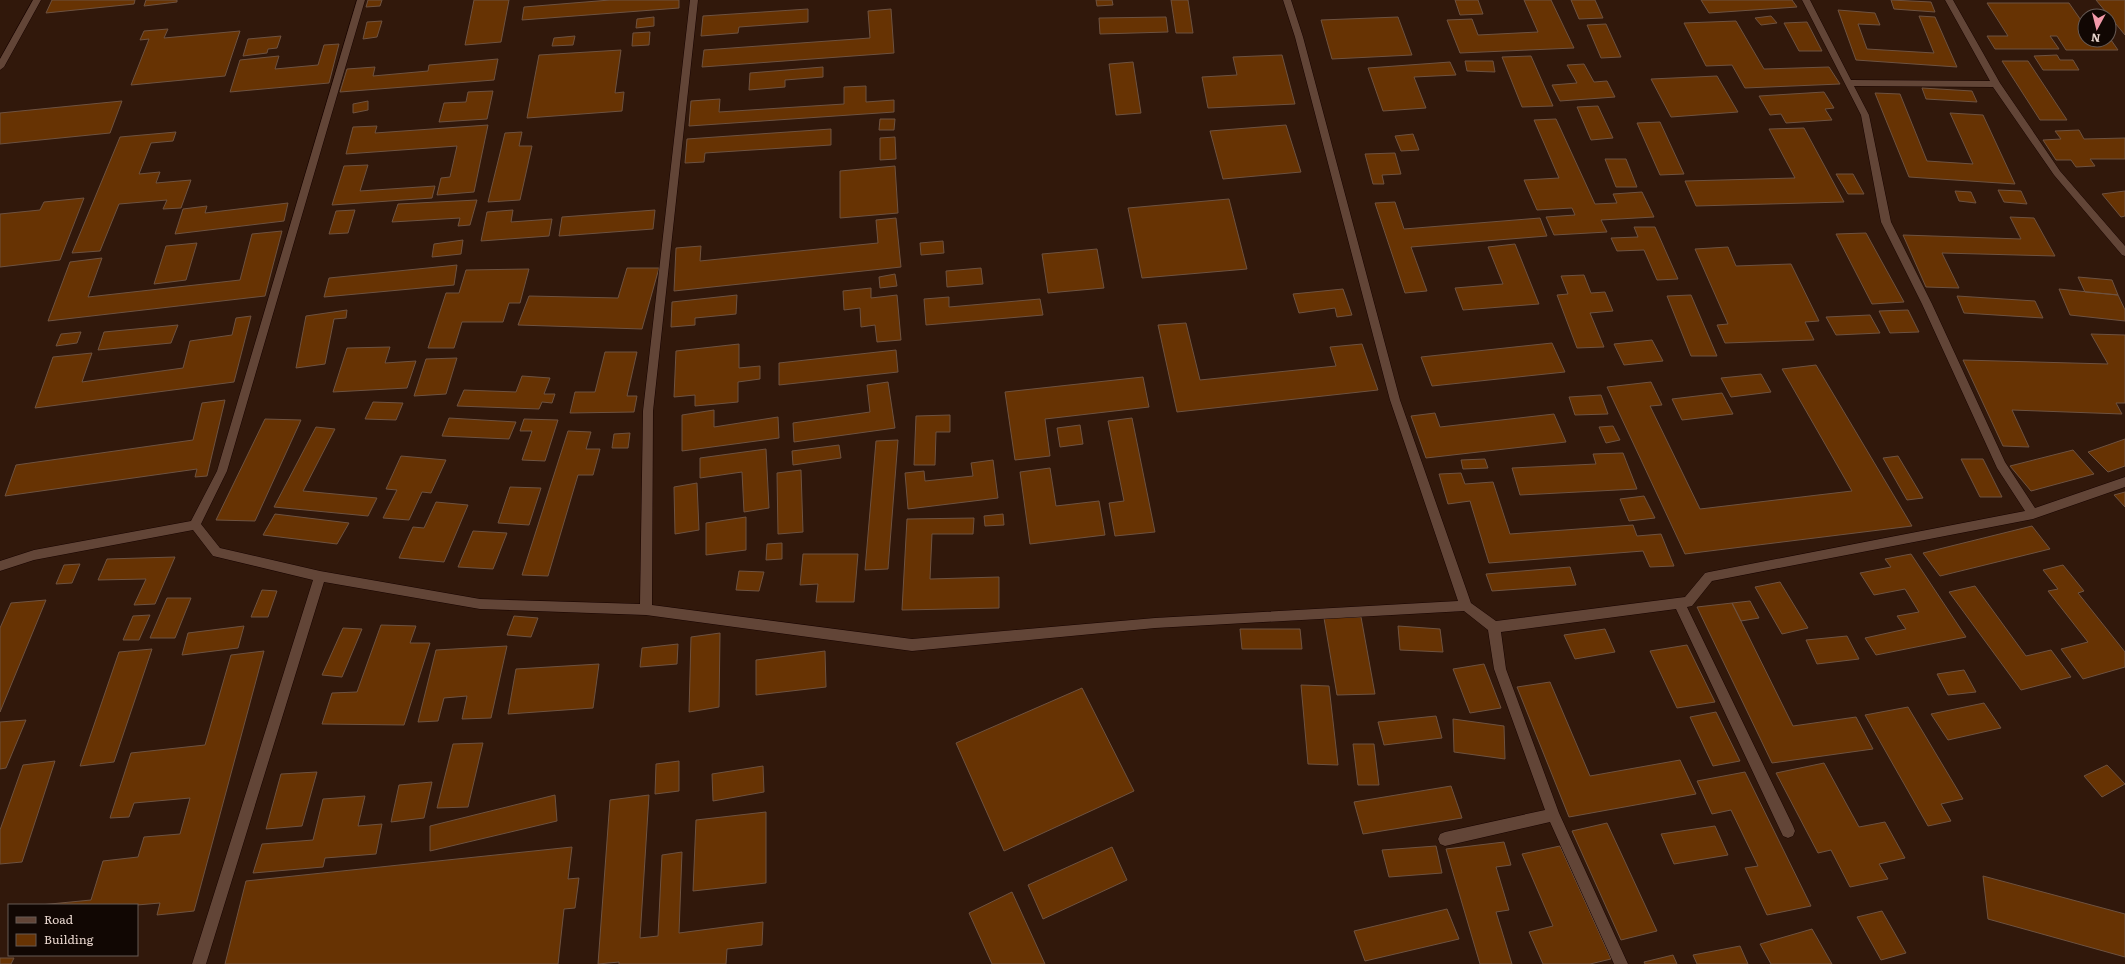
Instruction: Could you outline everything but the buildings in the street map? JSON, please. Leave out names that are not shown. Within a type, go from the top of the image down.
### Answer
[{"type":"street","points":[[0,67],[30,10],[37,0]]},
{"type":"street","points":[[195,525],[222,471],[361,0]]},
{"type":"street","points":[[646,610],[648,411],[694,0]]},
{"type":"street","points":[[1287,0],[1299,37],[1395,400],[1466,606],[1494,627],[1688,602],[1709,577],[2033,514],[2125,482]]},
{"type":"street","points":[[1806,0],[1850,83],[1865,115],[1886,222],[1927,304],[2001,465],[2033,514]]},
{"type":"street","points":[[1949,0],[1996,84],[2057,173],[2125,252]]},
{"type":"street","points":[[1850,83],[1996,84]]},
{"type":"street","points":[[0,566],[34,555],[195,525]]},
{"type":"street","points":[[195,525],[217,552],[320,576],[480,604],[646,610],[912,644],[1155,623],[1466,606]]},
{"type":"street","points":[[198,964],[320,576]]},
{"type":"street","points":[[1679,604],[1788,831]]},
{"type":"street","points":[[1494,627],[1500,669],[1553,815],[1621,964]]},
{"type":"street","points":[[1445,839],[1553,815]]}]
